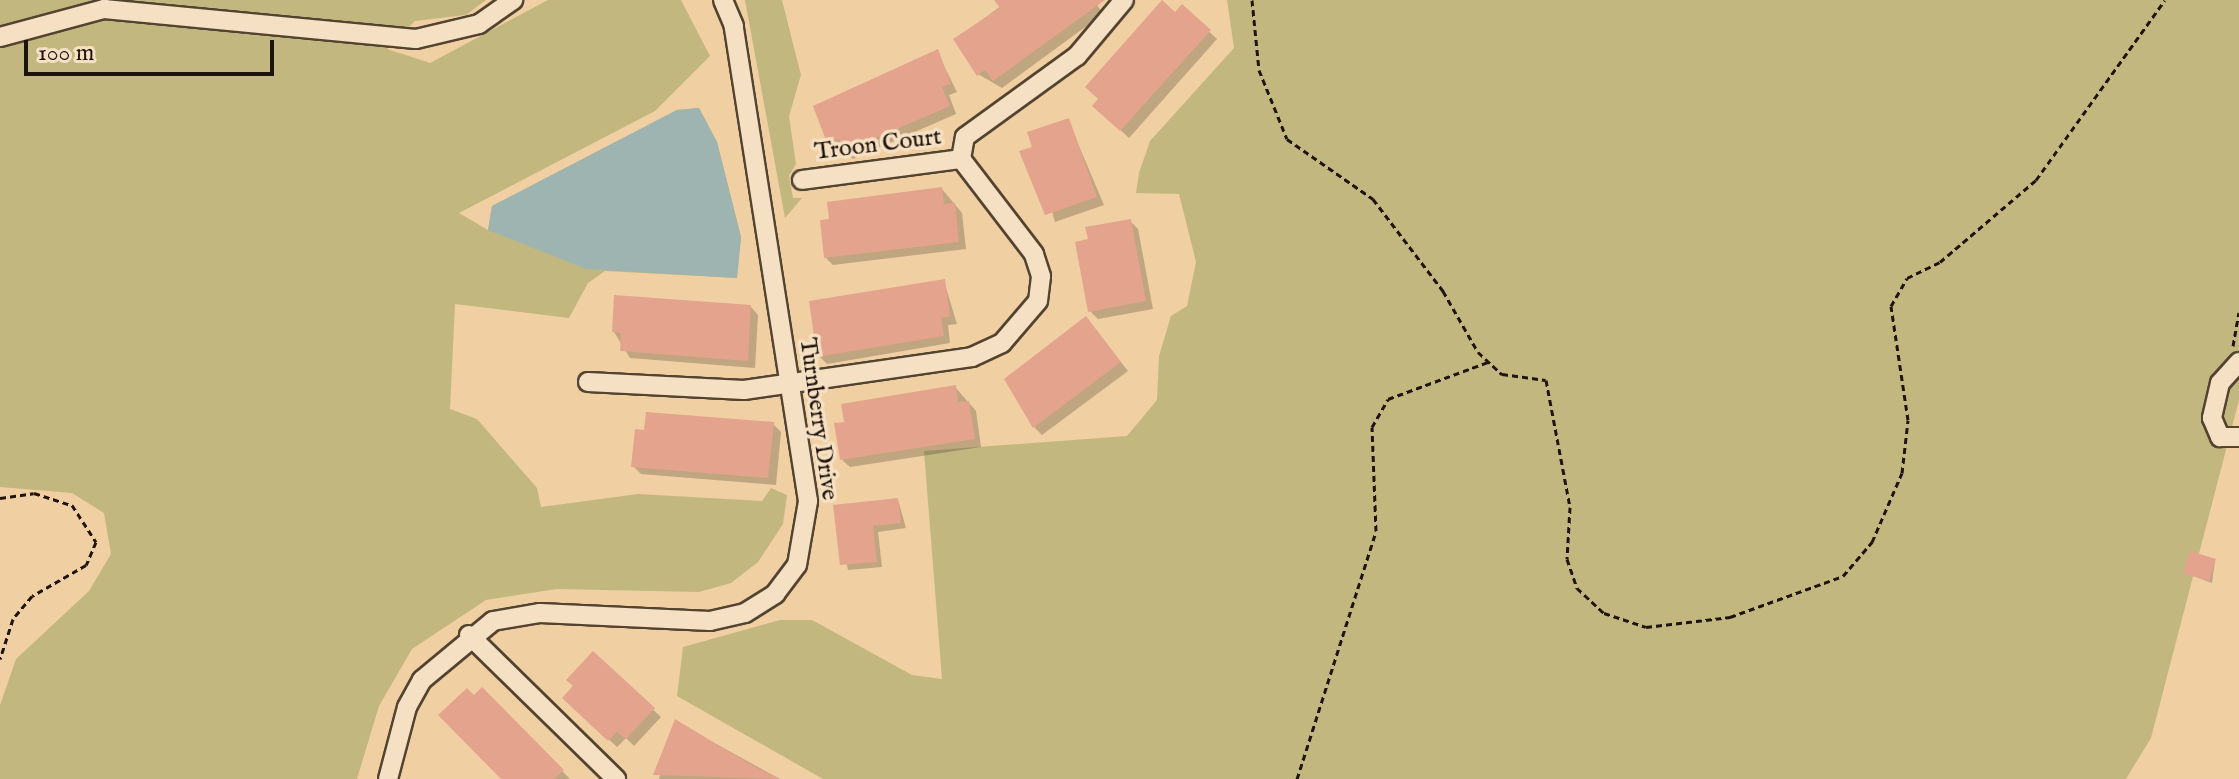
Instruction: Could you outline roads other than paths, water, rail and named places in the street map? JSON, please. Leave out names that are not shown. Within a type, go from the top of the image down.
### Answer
[{"type":"street","points":[[0,37],[104,9],[416,39],[479,24],[513,0]]},
{"type":"street","name":"Turnberry Drive","points":[[388,779],[407,707],[422,680],[469,635],[493,621],[540,613],[710,621],[745,613],[775,594],[797,565],[807,531],[790,386],[734,26],[723,0]]},
{"type":"street","points":[[588,382],[744,390],[790,386],[972,357],[1024,322],[1040,289],[1034,254],[961,159],[974,124],[1077,56],[1124,0]]},
{"type":"street","name":"Troon Court","points":[[802,180],[961,159]]},
{"type":"street","points":[[2233,368],[2212,418],[2220,437],[2239,437]]},
{"type":"street","points":[[469,635],[616,779]]},
{"type":"water","points":[[699,108],[717,142],[741,237],[737,278],[586,269],[488,230],[492,206],[677,110]]}]
